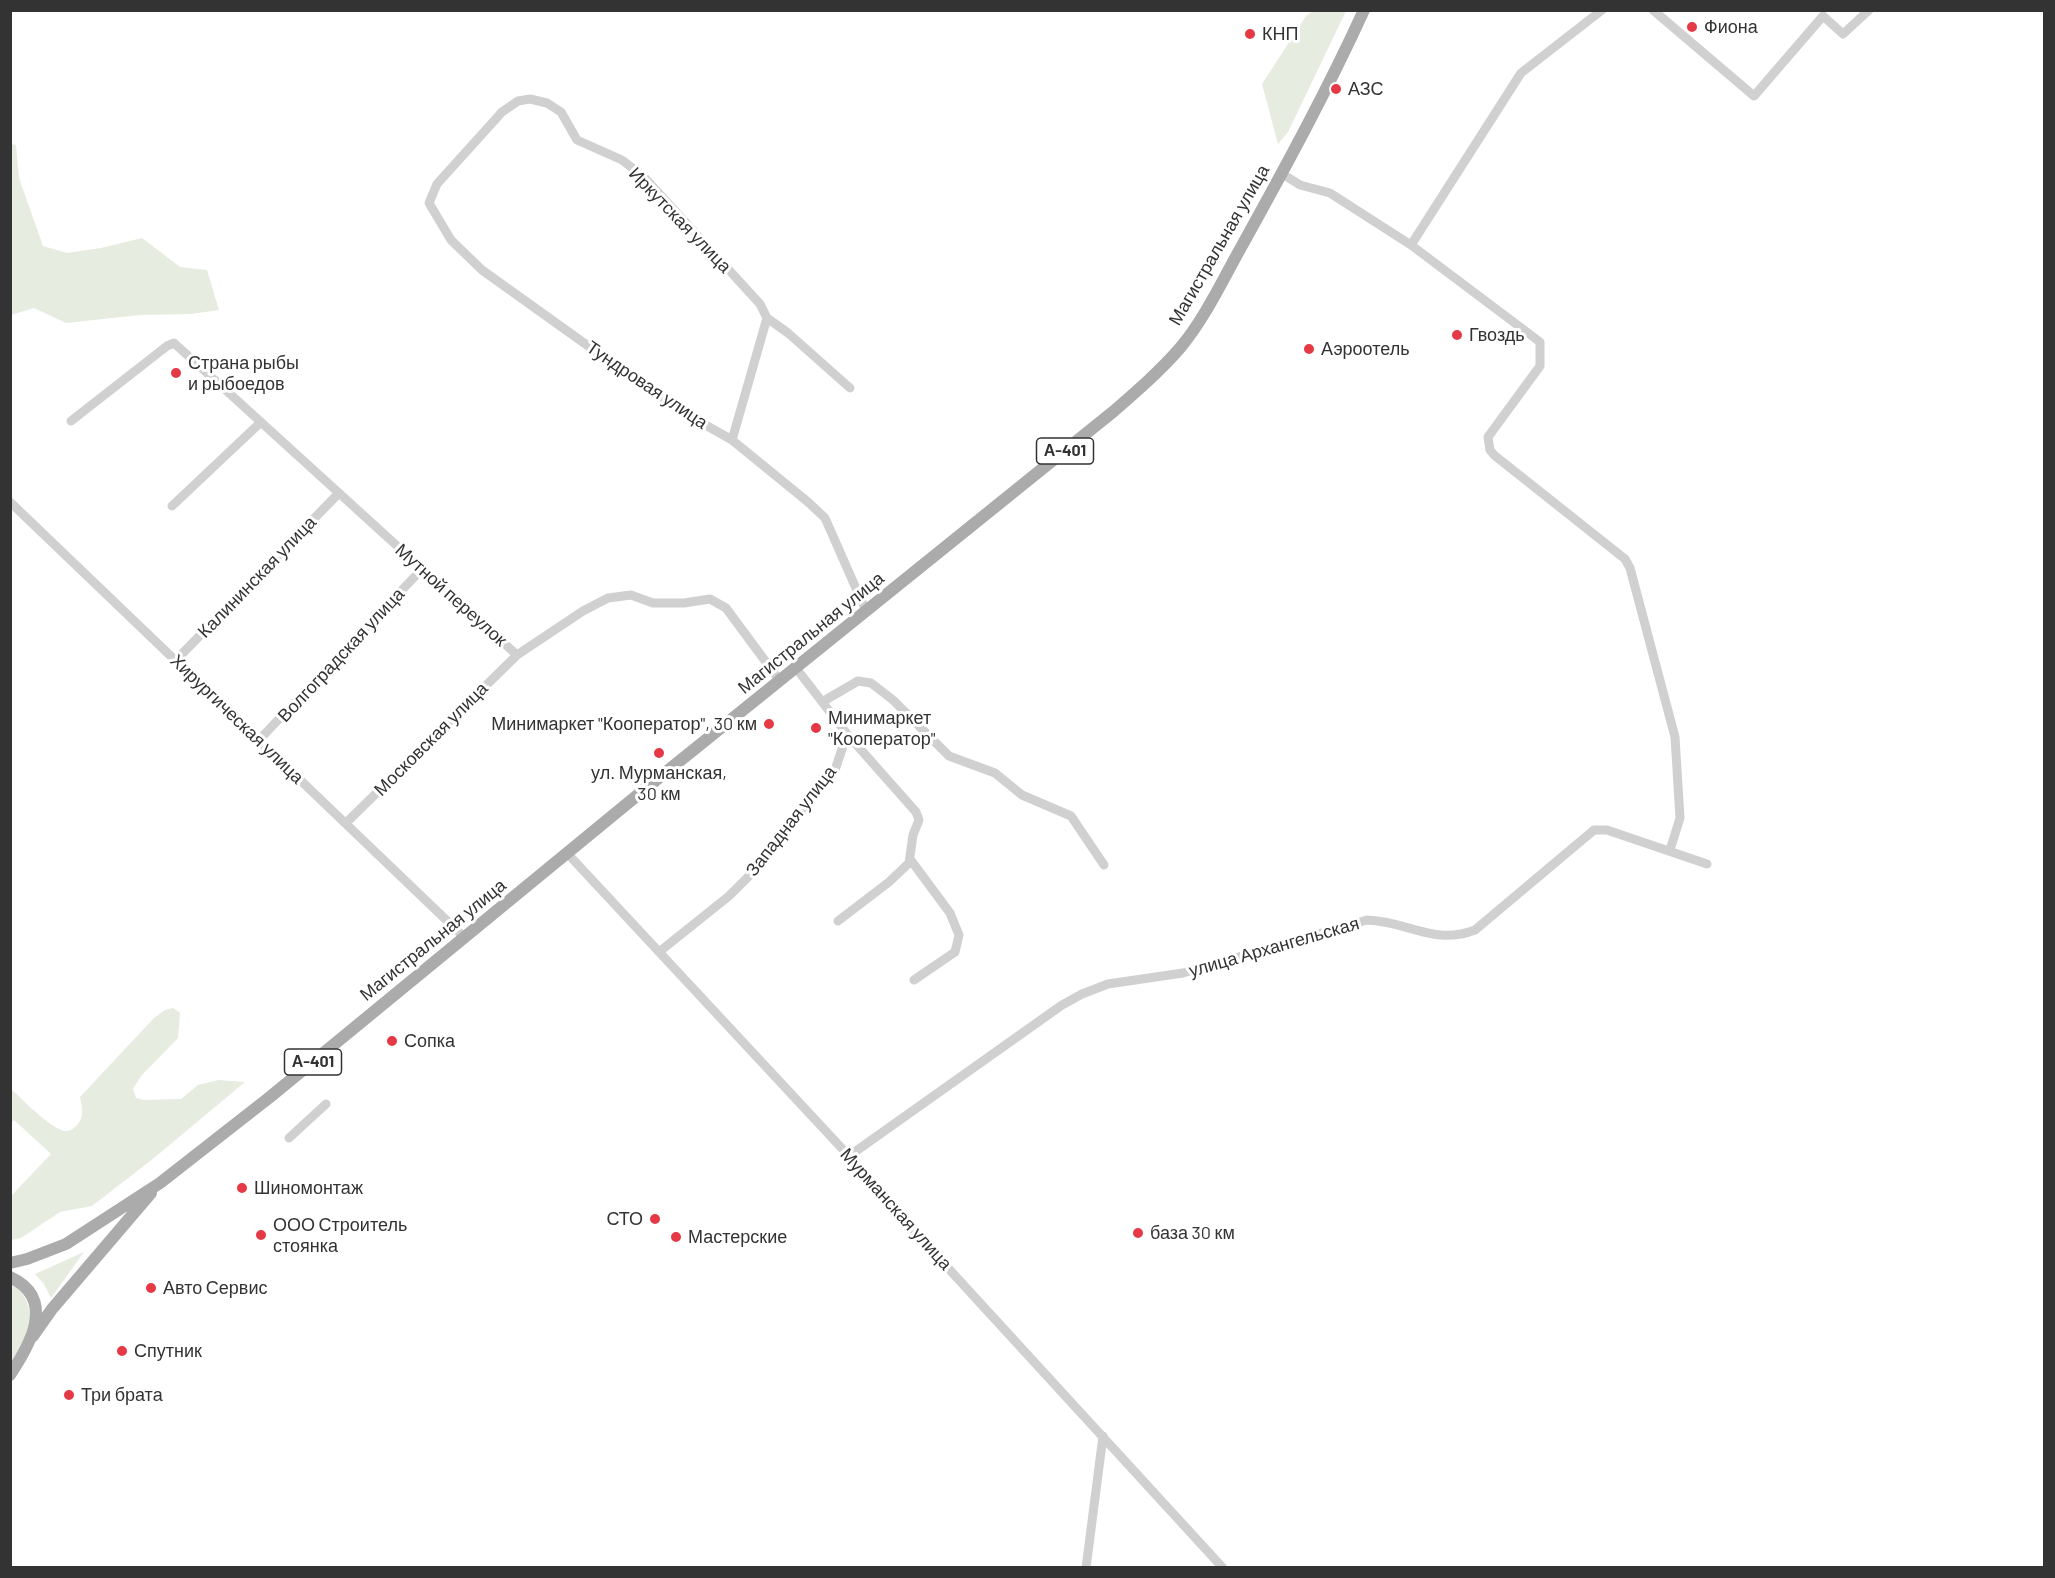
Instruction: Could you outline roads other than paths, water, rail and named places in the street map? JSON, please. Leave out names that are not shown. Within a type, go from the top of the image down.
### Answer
[{"type":"main road","name":"Магистральная улица","points":[[10,1263],[66,1244],[159,1183],[270,1097],[1148,381],[1180,348],[1197,325],[1281,174],[1347,47],[1362,12]]},
{"type":"main road","name":"Магистральная улица","points":[[33,1336],[52,1310],[159,1183]]},
{"type":"main road","name":"А-401","points":[[10,1277],[27,1287],[33,1300],[36,1322],[33,1336],[24,1355],[10,1375]]},
{"type":"street","points":[[1410,245],[1521,73],[1602,10]]},
{"type":"street","points":[[1653,10],[1754,96],[1823,16],[1843,34],[1869,10]]},
{"type":"street","name":"Иркутская улица","points":[[429,203],[437,184],[502,112],[518,101],[530,99],[548,103],[561,111],[577,140],[621,160],[644,177],[760,304],[766,318],[788,333],[850,388]]},
{"type":"street","points":[[1281,174],[1300,185],[1330,193],[1410,245],[1540,342],[1540,366],[1488,437],[1488,444],[1494,455],[1625,559],[1630,568],[1675,737],[1680,818],[1670,850]]},
{"type":"street","name":"Тундровая улица","points":[[429,203],[451,240],[482,270],[672,406],[732,440],[808,502],[825,518],[866,611]]},
{"type":"street","points":[[732,440],[766,318]]},
{"type":"street","name":"Мутной переулок","points":[[71,421],[166,346],[174,343],[516,655],[583,611],[608,598],[632,595],[653,603],[684,603],[710,599],[726,608],[780,681]]},
{"type":"street","points":[[172,506],[261,422]]},
{"type":"street","name":"Калининская улица","points":[[176,660],[339,493]]},
{"type":"street","name":"Хирургическая улица","points":[[10,502],[464,937]]},
{"type":"street","name":"Волгоградская улица","points":[[259,741],[422,569]]},
{"type":"street","name":"Московская улица","points":[[346,823],[516,655]]},
{"type":"street","points":[[796,668],[847,734],[916,812],[920,820],[913,835],[909,862],[889,882],[837,921]]},
{"type":"street","points":[[822,702],[858,681],[871,683],[893,700],[948,756],[994,773],[1022,795],[1071,816],[1104,865]]},
{"type":"street","name":"Западная улица","points":[[659,952],[729,896],[750,875],[835,770],[847,734]]},
{"type":"street","name":"улица Архангельская","points":[[849,1156],[1062,1005],[1108,984],[1183,973],[1367,920],[1384,921],[1439,937],[1459,936],[1475,930],[1594,830],[1607,830],[1707,864]]},
{"type":"street","name":"Мурманская улица","points":[[567,853],[849,1156],[937,1256],[1223,1568]]},
{"type":"street","points":[[910,859],[950,913],[959,935],[955,952],[914,980]]},
{"type":"street","points":[[289,1138],[326,1104]]},
{"type":"street","points":[[1086,1568],[1103,1436]]},
{"type":"place","name":"Фиона","points":[[1692,27]]},
{"type":"place","name":"КНП","points":[[1250,34]]},
{"type":"place","name":"АЗС","points":[[1336,89]]},
{"type":"place","name":"Гвоздь","points":[[1457,335]]},
{"type":"place","name":"Аэроотель","points":[[1309,349]]},
{"type":"place","name":"Страна рыбы и рыбоедов","points":[[176,373]]},
{"type":"place","name":"Минимаркет \"Кооператор\", 30 км","points":[[769,724]]},
{"type":"place","name":"Минимаркет \"Кооператор\"","points":[[816,728]]},
{"type":"place","name":"ул. Мурманская, 30 км","points":[[659,753]]},
{"type":"place","name":"Сопка","points":[[392,1041]]},
{"type":"place","name":"Шиномонтаж","points":[[242,1188]]},
{"type":"place","name":"СТО","points":[[655,1219]]},
{"type":"place","name":"база 30 км","points":[[1138,1233]]},
{"type":"place","name":"ООО Строитель стоянка","points":[[261,1235]]},
{"type":"place","name":"Мастерские","points":[[676,1237]]},
{"type":"place","name":"Авто Сервис","points":[[151,1288]]},
{"type":"place","name":"Спутник","points":[[122,1351]]},
{"type":"place","name":"Три брата","points":[[69,1395]]}]
